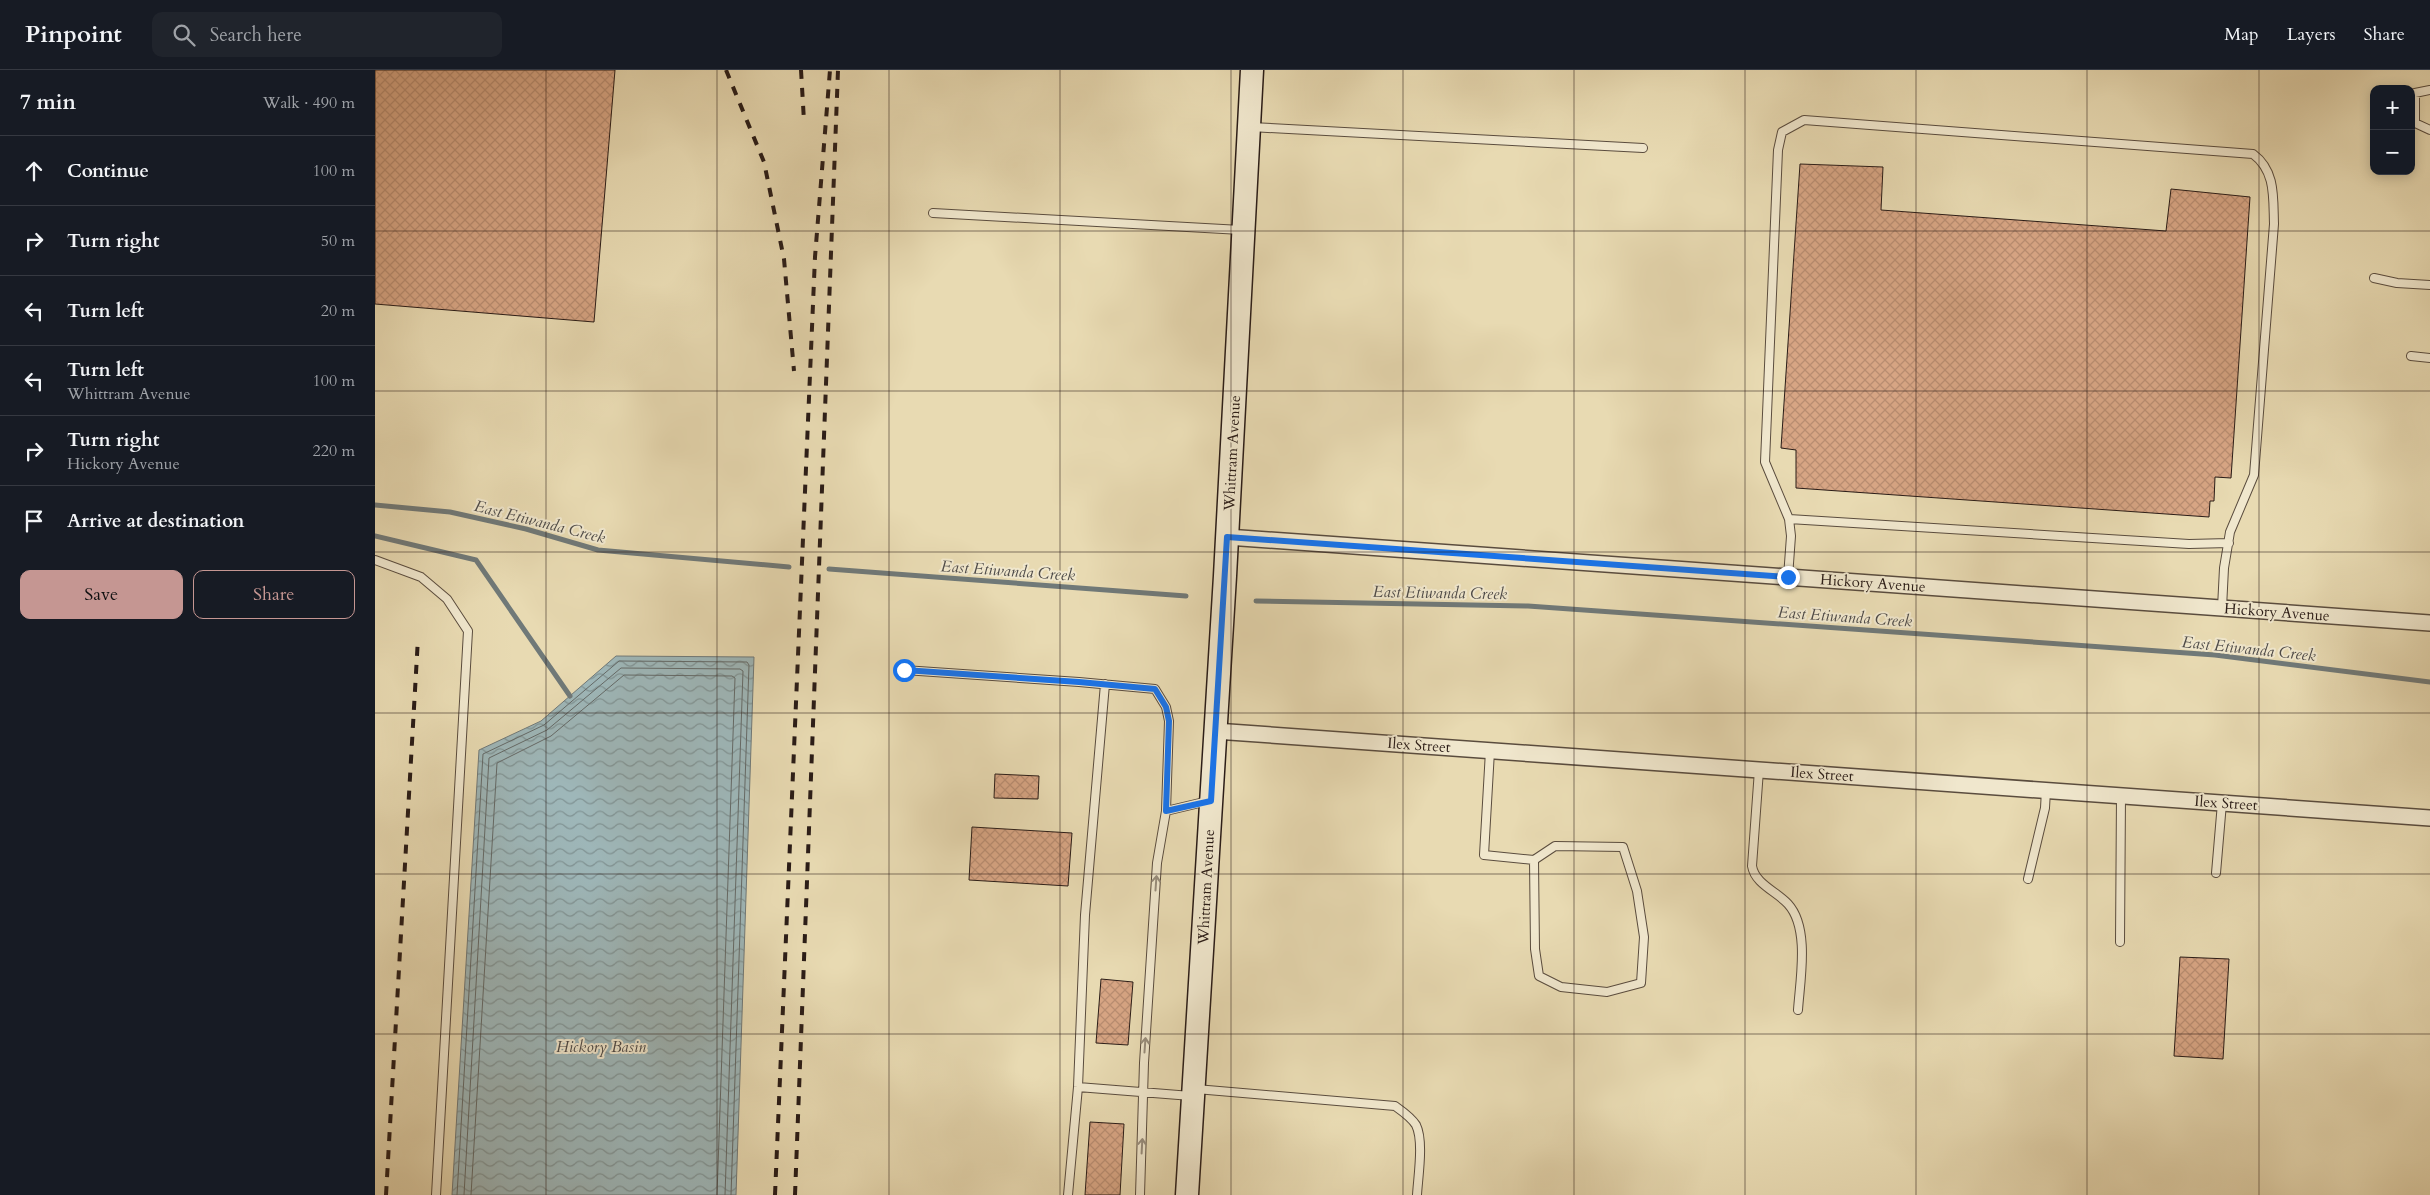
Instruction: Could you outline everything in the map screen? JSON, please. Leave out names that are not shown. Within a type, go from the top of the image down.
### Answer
[{"type":"street","name":"Whittram Avenue","points":[[1187,1195],[1222,631],[1252,70]]},
{"type":"street","name":"Hickory Avenue","points":[[1227,537],[2430,623]]},
{"type":"street","name":"Ilex Street","points":[[1215,731],[2430,818]]},
{"type":"lane","points":[[2430,90],[2415,93],[2415,123],[2430,130]]},
{"type":"lane","points":[[1788,577],[1791,536],[1789,519],[1765,462],[1778,150],[1782,132],[1804,120],[2253,154],[2264,162],[2273,183],[2274,224],[2254,475],[2230,532],[2224,568],[2222,608]]},
{"type":"lane","points":[[1249,127],[1643,148]]},
{"type":"lane","points":[[933,213],[1243,230]]},
{"type":"lane","points":[[2374,278],[2397,283],[2430,285]]},
{"type":"lane","points":[[2411,356],[2430,358]]},
{"type":"lane","points":[[1789,519],[2189,544],[2229,543]]},
{"type":"lane","points":[[375,560],[421,577],[447,599],[468,631],[435,1195]]},
{"type":"lane","points":[[904,670],[1105,684],[1155,689],[1161,695],[1169,721],[1166,811],[1157,863],[1144,1063],[1140,1195]]},
{"type":"lane","points":[[1068,1195],[1078,1087],[1085,915],[1105,684]]},
{"type":"lane","points":[[1490,750],[1484,854],[1534,860],[1555,846],[1623,847],[1637,891],[1644,937],[1641,983],[1607,992],[1561,987],[1539,976],[1535,949],[1534,860]]},
{"type":"lane","points":[[1759,770],[1752,866],[1757,880],[1790,905],[1797,918],[1802,951],[1798,1010]]},
{"type":"lane","points":[[2028,879],[2045,808],[2046,790]]},
{"type":"lane","points":[[2120,942],[2121,795]]},
{"type":"lane","points":[[1166,811],[1211,801]]},
{"type":"lane","points":[[2216,873],[2222,803]]},
{"type":"lane","points":[[1078,1087],[1144,1094],[1193,1093],[1395,1106],[1406,1113],[1416,1125],[1420,1152],[1417,1195]]},
{"type":"water","name":"Hickory Basin","points":[[616,656],[754,657],[736,1195],[452,1195],[479,750],[541,721]]},
{"type":"building","points":[[375,70],[615,70],[594,322],[375,304]]},
{"type":"building","points":[[1800,164],[1883,167],[1881,210],[2166,231],[2171,189],[2250,197],[2231,478],[2215,477],[2214,501],[2210,501],[2209,517],[1796,488],[1796,450],[1781,448]]},
{"type":"building","points":[[995,774],[1039,776],[1038,799],[994,798]]},
{"type":"building","points":[[972,827],[1072,833],[1068,886],[969,880]]},
{"type":"building","points":[[2180,957],[2229,959],[2223,1059],[2174,1056]]},
{"type":"building","points":[[1101,979],[1133,982],[1128,1045],[1096,1043]]},
{"type":"building","points":[[1090,1122],[1124,1124],[1120,1195],[1085,1195]]},
{"type":"waterway","name":"East Etiwanda Creek","points":[[375,505],[450,512],[526,529],[598,550],[789,567]]},
{"type":"waterway","points":[[375,536],[476,560],[570,696]]},
{"type":"waterway","name":"East Etiwanda Creek","points":[[829,569],[1186,596]]},
{"type":"waterway","name":"East Etiwanda Creek","points":[[1256,601],[1528,606],[2215,655],[2430,682]]},
{"type":"railway","points":[[726,70],[764,162],[784,259],[794,371]]},
{"type":"railway","points":[[801,70],[804,121]]},
{"type":"railway","points":[[775,1195],[815,257],[830,70]]},
{"type":"railway","points":[[795,1195],[838,70]]},
{"type":"railway","points":[[386,1195],[418,638]]},
{"type":"route","points":[[904,670],[1155,689],[1161,695],[1169,721],[1166,811],[1211,801],[1227,537],[1788,577]]}]
